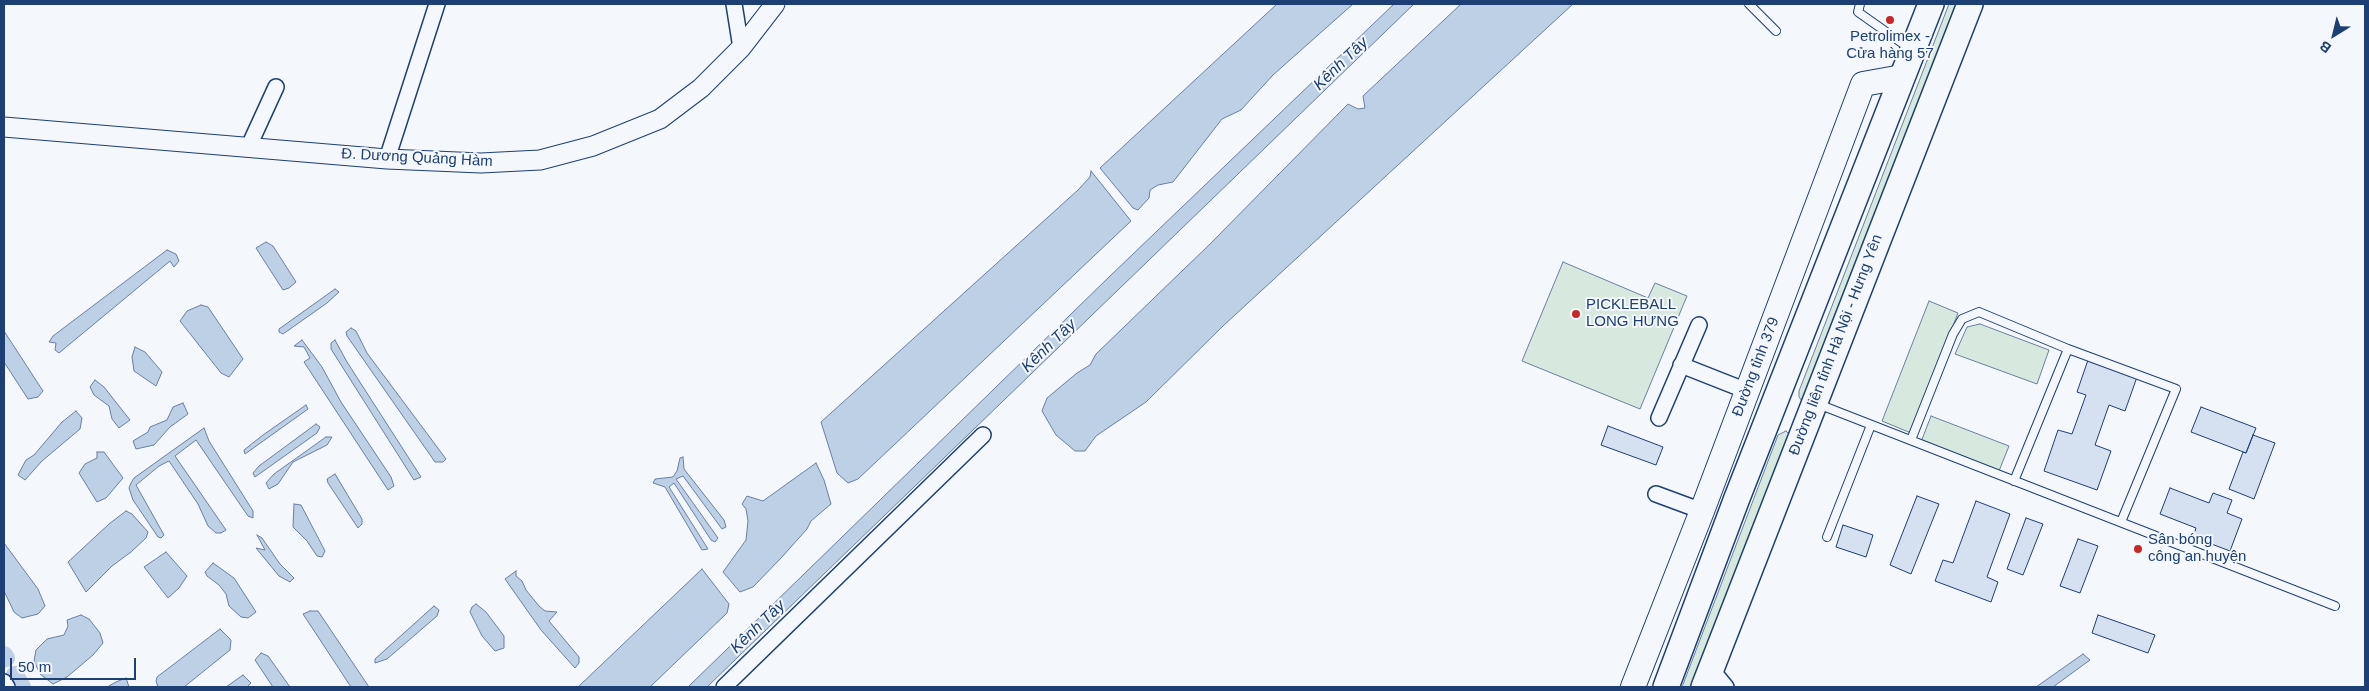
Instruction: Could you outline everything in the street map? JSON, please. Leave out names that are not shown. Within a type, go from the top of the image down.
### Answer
[{"type":"highway","points":[[1666,687],[1728,521],[1931,4]]},
{"type":"highway","name":"Đường liên tỉnh Hà Nội - Hưng Yên","points":[[1714,681],[1809,414],[1970,4]]},
{"type":"highway","points":[[1773,406],[1809,414]]},
{"type":"main road","name":"Đường tỉnh 379","points":[[1633,687],[1702,511],[1863,84],[1902,77]]},
{"type":"main road","points":[[1747,391],[1773,406]]},
{"type":"main road","points":[[1702,511],[1728,521]]},
{"type":"street","points":[[387,158],[437,4]]},
{"type":"street","points":[[734,4],[741,48]]},
{"type":"street","name":"Đ. Dương Quảng Hàm","points":[[4,127],[387,158],[481,163],[540,160],[594,146],[660,119],[701,88],[741,48],[775,4]]},
{"type":"street","points":[[249,146],[276,87]]},
{"type":"street","points":[[1659,418],[1699,325]]},
{"type":"street","points":[[1681,364],[1747,391]]},
{"type":"street","points":[[724,687],[983,435]]},
{"type":"street","points":[[1656,494],[1702,511]]},
{"type":"street","points":[[4,682],[6,687]]},
{"type":"lane","points":[[1749,4],[1776,31]]},
{"type":"lane","points":[[1860,4],[1858,12],[1913,50]]},
{"type":"lane","points":[[1911,440],[1953,334],[1962,319],[1979,312],[2068,349],[2176,389],[2121,522]]},
{"type":"lane","points":[[2014,481],[2068,349]]},
{"type":"lane","points":[[1809,414],[1871,425],[2335,606]]},
{"type":"lane","points":[[1827,537],[1871,425]]},
{"type":"shaded area","points":[[1949,4],[1960,4],[1802,401],[1799,397],[1799,391]]},
{"type":"shaded area","points":[[1563,262],[1648,298],[1655,283],[1687,296],[1640,409],[1522,361]]},
{"type":"shaded area","points":[[1929,301],[1958,313],[1911,433],[1882,421]]},
{"type":"shaded area","points":[[1980,324],[2049,350],[2037,384],[1955,354],[1967,327]]},
{"type":"shaded area","points":[[1931,416],[2009,446],[1999,471],[1921,442]]},
{"type":"shaded area","points":[[1786,431],[1791,436],[1693,687],[1682,687],[1778,435]]},
{"type":"water","points":[[1277,4],[1353,4],[1273,75],[1241,110],[1222,119],[1173,182],[1158,185],[1150,190],[1149,198],[1138,210],[1133,208],[1100,168]]},
{"type":"water","name":"Kênh Tây","points":[[1394,4],[1414,4],[707,687],[688,687],[1109,277]]},
{"type":"water","points":[[1461,4],[1573,4],[1223,326],[1146,402],[1096,436],[1085,451],[1075,451],[1056,435],[1042,411],[1047,398],[1077,373],[1090,365],[1096,354],[1210,244],[1348,104],[1358,109],[1365,108],[1363,96]]},
{"type":"water","points":[[1091,171],[1131,221],[858,479],[848,483],[837,473],[821,422],[1078,190],[1090,177]]},
{"type":"water","points":[[266,242],[273,246],[296,282],[289,288],[283,290],[256,248]]},
{"type":"water","points":[[167,250],[176,254],[179,261],[174,267],[170,261],[59,353],[55,350],[56,343],[49,342],[53,336]]},
{"type":"water","points":[[335,289],[339,292],[327,303],[283,334],[279,332],[279,329]]},
{"type":"water","points":[[201,305],[208,307],[243,359],[229,377],[221,373],[180,321],[187,311]]},
{"type":"water","points":[[351,328],[356,331],[367,353],[446,459],[443,462],[435,462],[347,336],[346,332]]},
{"type":"water","points":[[4,331],[43,391],[38,397],[28,399],[4,362]]},
{"type":"water","points":[[302,340],[322,367],[341,402],[391,477],[394,486],[388,490],[304,362],[310,358],[304,347],[294,346]]},
{"type":"water","points":[[335,340],[347,362],[421,477],[414,480],[331,349],[331,343]]},
{"type":"water","points":[[135,347],[145,352],[162,372],[156,386],[134,371],[132,357]]},
{"type":"water","points":[[95,380],[104,387],[130,420],[119,428],[112,419],[109,406],[94,395],[90,387]]},
{"type":"water","points":[[183,403],[188,414],[170,427],[154,445],[136,449],[133,441],[148,432],[150,427],[167,420],[173,407]]},
{"type":"water","points":[[306,405],[308,409],[245,454],[244,450]]},
{"type":"water","points":[[76,411],[82,418],[80,429],[42,461],[25,480],[18,475],[26,460],[34,455],[62,422]]},
{"type":"water","points":[[316,424],[320,427],[317,433],[255,477],[253,473],[259,466]]},
{"type":"water","points":[[204,428],[209,441],[253,511],[253,518],[248,516],[196,440],[175,456],[226,530],[216,533],[208,526],[198,504],[169,461],[159,466],[136,485],[164,535],[161,538],[158,537],[133,500],[129,488],[131,483],[134,478]]},
{"type":"water","points":[[326,437],[332,437],[327,445],[293,462],[278,484],[269,489],[266,483],[274,474]]},
{"type":"water","points":[[97,452],[104,452],[123,478],[106,498],[97,502],[79,473],[85,464],[97,458]]},
{"type":"water","points":[[683,457],[684,469],[724,520],[726,527],[722,529],[683,476],[676,479],[718,538],[715,542],[711,540],[674,483],[669,487],[708,549],[702,550],[665,487],[653,483],[655,479],[673,477],[677,471],[680,458]]},
{"type":"water","points":[[816,463],[824,480],[831,504],[811,521],[807,529],[753,587],[740,592],[723,572],[746,540],[748,521],[746,509],[742,504],[747,496],[763,501]]},
{"type":"water","points":[[335,474],[362,519],[362,524],[358,528],[328,483],[327,479]]},
{"type":"water","points":[[294,504],[301,505],[325,551],[322,557],[317,556],[307,541],[293,527]]},
{"type":"water","points":[[126,511],[132,514],[148,532],[146,538],[112,566],[86,592],[68,562]]},
{"type":"water","points":[[257,535],[262,538],[280,564],[294,578],[290,582],[279,576],[256,548],[265,550]]},
{"type":"water","points":[[4,543],[38,589],[45,606],[38,614],[22,618],[14,612],[4,591]]},
{"type":"water","points":[[166,552],[187,576],[179,588],[168,598],[144,567]]},
{"type":"water","points":[[213,563],[234,578],[256,612],[248,618],[241,617],[229,606],[226,594],[219,585],[207,576],[205,572]]},
{"type":"water","points":[[702,569],[729,604],[727,613],[650,687],[578,687]]},
{"type":"water","points":[[516,571],[516,576],[522,581],[526,590],[539,606],[545,611],[557,612],[549,621],[579,657],[579,663],[575,668],[541,630],[505,579]]},
{"type":"water","points":[[476,604],[486,612],[504,636],[504,648],[495,651],[482,636],[470,612]]},
{"type":"water","points":[[434,606],[439,610],[437,616],[387,659],[375,663],[375,659]]},
{"type":"water","points":[[310,611],[318,611],[369,687],[351,687],[303,614]]},
{"type":"water","points":[[81,615],[89,619],[100,633],[103,643],[93,655],[67,677],[53,684],[40,674],[34,661],[36,650],[47,639],[64,635],[68,626],[67,620]]},
{"type":"water","points":[[220,629],[231,640],[230,650],[184,687],[158,687],[157,677]]},
{"type":"water","points":[[261,653],[268,656],[290,687],[273,687],[255,660]]},
{"type":"water","points":[[2083,654],[2090,660],[2053,687],[2036,687]]},
{"type":"water","points":[[243,675],[251,683],[247,687],[226,687]]},
{"type":"water","points":[[126,678],[129,687],[107,687],[116,682]]},
{"type":"building","points":[[2088,360],[2137,377],[2125,411],[2109,405],[2095,445],[2111,451],[2097,490],[2044,471],[2058,430],[2072,434],[2086,395],[2077,392]]},
{"type":"building","points":[[2201,407],[2256,428],[2246,453],[2191,432]]},
{"type":"building","points":[[1608,426],[1663,447],[1656,465],[1601,445]]},
{"type":"building","points":[[2253,435],[2275,443],[2254,499],[2229,489],[2243,452],[2246,453]]},
{"type":"building","points":[[2170,488],[2209,503],[2213,493],[2232,500],[2227,513],[2242,519],[2230,551],[2193,537],[2196,528],[2160,514]]},
{"type":"building","points":[[1917,496],[1939,504],[1911,574],[1890,565]]},
{"type":"building","points":[[1976,501],[2010,514],[1987,577],[1998,582],[1991,602],[1935,581],[1943,560],[1953,563]]},
{"type":"building","points":[[2026,518],[2043,524],[2023,575],[2007,569]]},
{"type":"building","points":[[1843,525],[1873,535],[1866,557],[1836,547]]},
{"type":"building","points":[[2078,539],[2098,546],[2080,593],[2060,586]]},
{"type":"building","points":[[2098,615],[2155,635],[2148,653],[2092,633]]},
{"type":"waterway","points":[[15,675],[22,687]]},
{"type":"place","name":"Petrolimex - Cửa hàng 57","points":[[1890,20]]},
{"type":"place","name":"PICKLEBALL LONG HƯNG","points":[[1576,314]]},
{"type":"place","name":"Sân bóng công an huyện","points":[[2138,549]]}]
